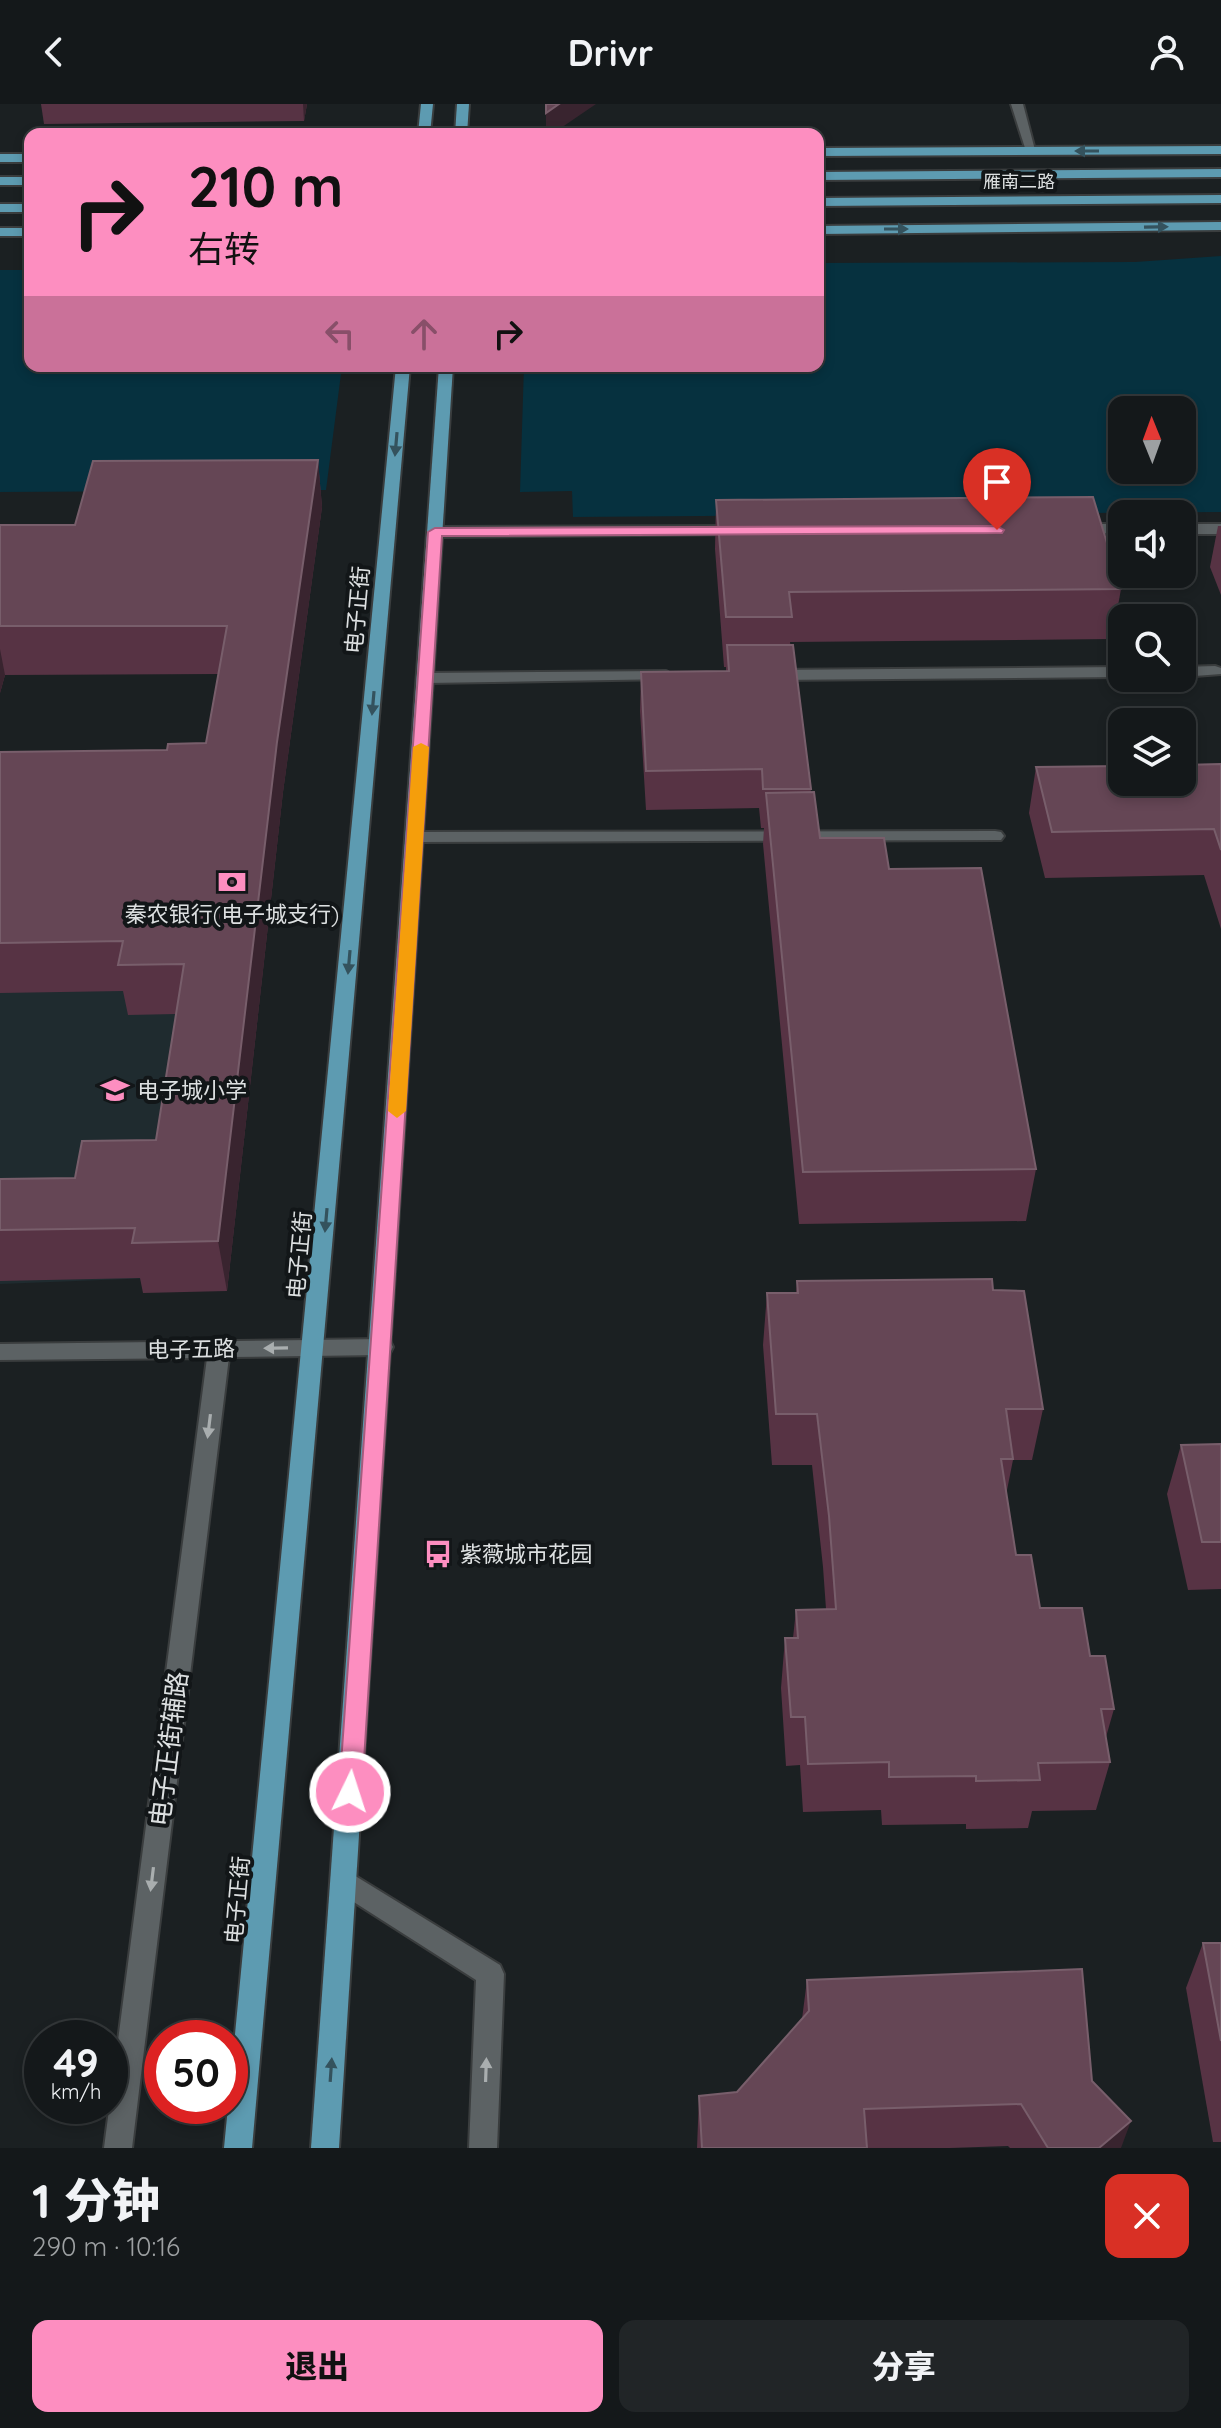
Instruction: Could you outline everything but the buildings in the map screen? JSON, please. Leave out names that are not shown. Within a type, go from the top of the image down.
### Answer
[{"type":"main road","points":[[425,128],[427,104]]},
{"type":"main road","points":[[461,128],[463,104]]},
{"type":"main road","points":[[824,152],[1221,150]]},
{"type":"main road","points":[[0,158],[24,158]]},
{"type":"main road","name":"雁南二路","points":[[824,176],[1221,173]]},
{"type":"main road","points":[[0,181],[24,181]]},
{"type":"main road","name":"雁南二路","points":[[824,202],[1221,199]]},
{"type":"main road","points":[[0,208],[24,208]]},
{"type":"main road","points":[[824,230],[1221,226]]},
{"type":"main road","points":[[0,232],[24,232]]},
{"type":"main road","name":"电子正街","points":[[238,2148],[402,372]]},
{"type":"main road","points":[[325,2148],[382,1347],[446,372]]},
{"type":"street","points":[[1017,104],[1032,151]]},
{"type":"street","points":[[1058,530],[1108,529]]},
{"type":"street","points":[[1196,529],[1221,529]]},
{"type":"street","points":[[435,532],[755,531]]},
{"type":"street","points":[[1196,672],[1215,671]]},
{"type":"street","points":[[758,675],[1108,672]]},
{"type":"street","points":[[426,678],[679,676]]},
{"type":"street","points":[[415,837],[995,836]]},
{"type":"street","name":"电子五路","points":[[0,1352],[382,1347]]},
{"type":"street","name":"电子正街辅路","points":[[118,2148],[219,1349]]},
{"type":"street","points":[[344,1881],[490,1974],[483,2148]]},
{"type":"shaded area","points":[[1221,256],[1221,512],[1196,512],[1196,500],[1108,500],[1108,513],[573,517],[572,491],[520,492],[524,372],[824,372],[824,263],[1135,262]]},
{"type":"shaded area","points":[[0,270],[24,270],[24,372],[341,372],[326,490],[0,492]]},
{"type":"shaded area","name":"电子城小学","points":[[256,903],[204,1276],[0,1284],[0,905]]},
{"type":"slow traffic","points":[[397,1111],[421,747]]},
{"type":"place","name":"秦农银行(电子城支行)","points":[[232,882]]},
{"type":"place","name":"电子城小学","points":[[115,1090]]},
{"type":"place","name":"紫薇城市花园","points":[[438,1554]]},
{"type":"route","points":[[350,1792],[435,532],[997,530]]}]
